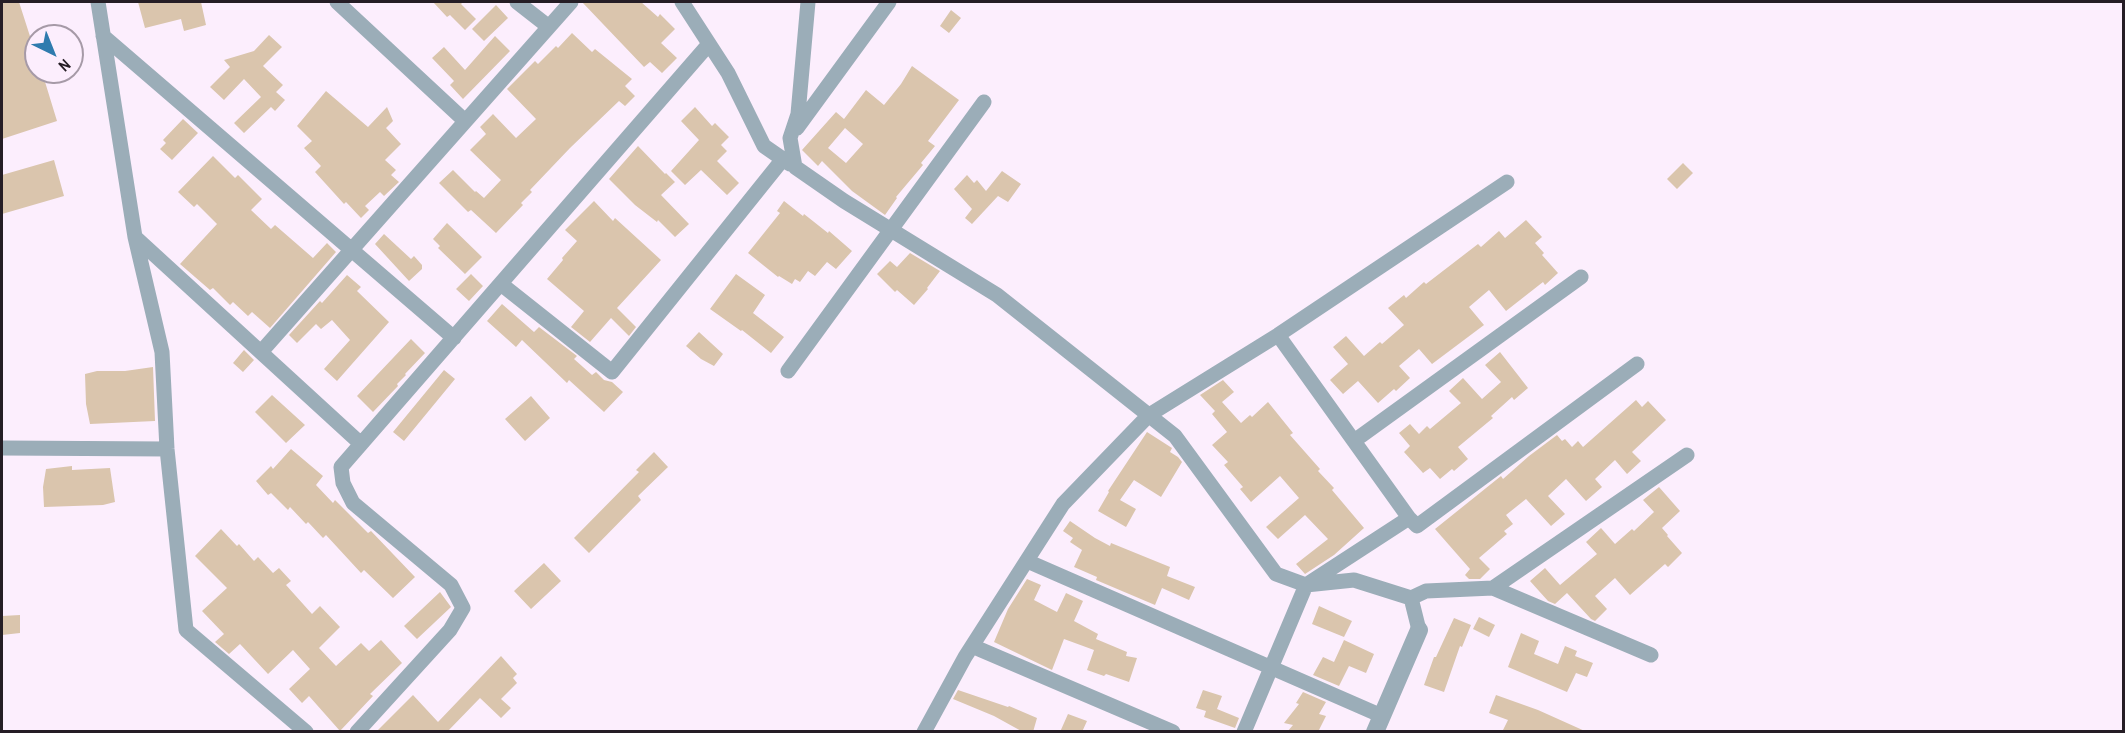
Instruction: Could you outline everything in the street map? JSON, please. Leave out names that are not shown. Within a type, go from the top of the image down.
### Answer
[{"type":"street","points":[[98,2],[135,237],[162,352],[167,449],[186,630],[306,732]]},
{"type":"street","points":[[337,2],[465,121]]},
{"type":"street","points":[[517,2],[549,27]]},
{"type":"street","points":[[261,352],[571,2]]},
{"type":"street","points":[[682,2],[728,73],[764,146],[891,230],[997,295],[1176,436],[1276,574],[1306,585],[1354,580],[1411,598],[1426,591],[1493,588],[1651,655]]},
{"type":"street","points":[[501,284],[612,372],[789,163],[790,138],[798,114],[808,2]]},
{"type":"street","points":[[790,138],[889,2]]},
{"type":"street","points":[[103,36],[454,338]]},
{"type":"street","points":[[357,732],[450,630],[463,608],[451,585],[353,503],[343,483],[341,468],[709,44]]},
{"type":"street","points":[[788,371],[984,102]]},
{"type":"street","points":[[924,732],[972,646],[1063,504],[1149,415],[1278,334],[1507,182]]},
{"type":"street","points":[[135,237],[361,444]]},
{"type":"street","points":[[1354,441],[1581,277]]},
{"type":"street","points":[[1278,334],[1417,526],[1637,364]]},
{"type":"street","points":[[2,448],[167,449]]},
{"type":"street","points":[[1493,588],[1687,455]]},
{"type":"street","points":[[1244,732],[1306,585],[1409,518]]},
{"type":"street","points":[[1027,561],[1270,668],[1379,724],[1419,630],[1411,598]]},
{"type":"street","points":[[972,646],[1173,732]]},
{"type":"building","points":[[2,2],[19,2],[26,24],[24,24],[24,84],[46,84],[57,121],[2,139]]},
{"type":"building","points":[[138,2],[201,2],[206,25],[184,31],[181,19],[145,28]]},
{"type":"building","points":[[433,2],[463,2],[461,4],[476,19],[465,30],[450,15],[447,17]]},
{"type":"building","points":[[582,2],[641,2],[658,17],[660,14],[675,29],[661,43],[677,58],[662,73],[650,62],[644,67]]},
{"type":"building","points":[[496,5],[508,18],[484,41],[472,29]]},
{"type":"building","points":[[951,10],[961,18],[949,33],[940,26]]},
{"type":"building","points":[[572,33],[592,52],[595,49],[632,79],[625,86],[635,96],[625,106],[619,101],[570,148],[530,190],[532,192],[521,203],[523,205],[496,233],[471,210],[468,212],[439,183],[453,170],[484,198],[501,180],[470,150],[486,134],[480,127],[493,114],[516,138],[536,119],[507,89],[535,61],[538,64]]},
{"type":"building","points":[[269,35],[282,47],[263,66],[283,85],[276,92],[285,100],[275,111],[271,107],[244,133],[234,123],[261,97],[244,79],[224,100],[210,87],[230,67],[224,60],[254,51]]},
{"type":"building","points":[[495,36],[510,51],[463,99],[450,85],[454,81],[432,58],[444,47],[465,70]]},
{"type":"building","points":[[912,66],[959,100],[928,141],[935,146],[921,163],[923,165],[896,197],[885,215],[852,191],[822,161],[818,166],[802,150],[836,112],[844,119],[866,90],[884,105]],"holes":[[[845,128],[863,144],[846,163],[828,148]]]},
{"type":"building","points":[[326,91],[368,127],[387,107],[393,121],[386,128],[401,144],[385,160],[396,170],[391,175],[399,182],[384,196],[380,192],[365,206],[369,210],[361,218],[346,202],[344,204],[315,172],[321,166],[304,148],[312,141],[297,126]]},
{"type":"building","points":[[695,107],[712,126],[715,123],[729,137],[721,145],[727,151],[717,161],[739,183],[727,195],[701,170],[685,185],[671,171],[699,140],[681,121]]},
{"type":"building","points":[[183,119],[198,133],[172,160],[160,149],[166,143],[163,140]]},
{"type":"building","points":[[638,146],[675,182],[661,195],[689,224],[675,237],[658,220],[657,222],[635,205],[609,179]]},
{"type":"building","points":[[213,156],[235,178],[238,175],[262,199],[251,210],[271,229],[275,225],[313,258],[327,243],[336,252],[270,328],[252,312],[248,316],[233,302],[230,305],[213,288],[210,290],[180,264],[217,224],[197,204],[194,207],[178,192]]},
{"type":"building","points":[[54,160],[64,196],[2,214],[2,175]]},
{"type":"building","points":[[1683,163],[1693,173],[1677,189],[1667,179]]},
{"type":"building","points":[[1002,171],[1021,184],[1008,202],[998,196],[972,224],[965,218],[972,209],[954,189],[967,175],[974,183],[977,180],[986,191]]},
{"type":"building","points":[[594,201],[613,221],[615,218],[661,260],[617,308],[636,327],[629,336],[611,318],[590,342],[571,327],[584,311],[547,279],[577,241],[565,230]]},
{"type":"building","points":[[784,201],[828,233],[829,231],[852,251],[836,269],[827,262],[815,276],[808,271],[800,282],[795,279],[792,284],[778,277],[748,253],[780,213],[777,211]]},
{"type":"building","points":[[1526,220],[1542,237],[1535,243],[1558,273],[1545,285],[1543,282],[1506,311],[1489,290],[1469,307],[1484,325],[1432,364],[1419,349],[1399,366],[1410,378],[1378,403],[1358,381],[1343,394],[1330,380],[1348,364],[1333,347],[1346,336],[1364,356],[1404,325],[1388,308],[1404,295],[1406,298],[1424,282],[1426,284],[1478,244],[1481,247],[1499,231],[1505,238]]},
{"type":"building","points":[[447,223],[482,257],[465,274],[438,248],[440,246],[433,239]]},
{"type":"building","points":[[384,234],[411,259],[414,256],[422,265],[422,269],[409,281],[375,244]]},
{"type":"building","points":[[910,253],[940,271],[914,305],[897,290],[895,292],[877,274],[890,261],[897,267]]},
{"type":"building","points":[[471,274],[483,286],[469,301],[456,289]]},
{"type":"building","points":[[736,274],[765,295],[753,313],[784,337],[771,353],[710,309]]},
{"type":"building","points":[[347,275],[361,287],[357,291],[389,322],[337,381],[324,369],[350,340],[332,320],[321,329],[316,324],[297,343],[289,335]]},
{"type":"building","points":[[502,304],[534,332],[539,327],[577,356],[574,359],[592,375],[596,372],[623,392],[604,412],[569,380],[567,383],[522,340],[516,347],[487,321]]},
{"type":"building","points":[[699,332],[723,354],[714,366],[701,359],[686,346]]},
{"type":"building","points":[[411,339],[425,353],[373,412],[357,396]]},
{"type":"building","points":[[244,350],[254,360],[243,372],[233,363]]},
{"type":"building","points":[[1500,352],[1528,388],[1514,400],[1512,397],[1491,416],[1493,418],[1458,447],[1468,459],[1454,471],[1452,469],[1440,479],[1430,468],[1423,473],[1404,452],[1410,446],[1399,433],[1410,424],[1419,434],[1427,426],[1430,429],[1461,403],[1449,391],[1463,378],[1482,399],[1501,382],[1485,365]]},
{"type":"building","points":[[153,367],[155,421],[90,424],[86,404],[85,374]]},
{"type":"building","points":[[444,370],[455,379],[404,441],[393,432]]},
{"type":"building","points":[[1223,380],[1234,392],[1222,402],[1241,423],[1250,415],[1252,417],[1268,402],[1293,433],[1290,435],[1320,469],[1318,471],[1334,488],[1332,490],[1364,528],[1334,555],[1305,574],[1296,564],[1328,539],[1305,515],[1278,539],[1266,527],[1299,498],[1280,476],[1251,502],[1240,489],[1243,487],[1224,465],[1228,462],[1212,445],[1227,432],[1212,414],[1215,411],[1200,395]]},
{"type":"building","points":[[272,395],[305,425],[286,443],[255,412]]},
{"type":"building","points":[[531,396],[550,418],[525,441],[505,419]]},
{"type":"building","points":[[1636,400],[1642,407],[1648,401],[1666,420],[1632,452],[1641,461],[1627,474],[1615,460],[1595,479],[1602,487],[1586,501],[1566,479],[1548,496],[1565,514],[1551,526],[1526,499],[1506,515],[1513,524],[1504,531],[1507,534],[1479,558],[1490,569],[1480,579],[1469,579],[1465,575],[1470,569],[1435,529],[1501,476],[1503,479],[1557,435],[1562,441],[1565,439],[1572,447],[1578,441],[1583,447]]},
{"type":"building","points":[[1147,432],[1172,448],[1170,452],[1182,462],[1161,497],[1134,480],[1120,500],[1136,509],[1126,527],[1098,511],[1108,491]]},
{"type":"building","points":[[291,449],[323,476],[316,485],[333,503],[335,500],[368,533],[371,531],[415,577],[393,598],[364,570],[361,573],[326,535],[323,538],[290,507],[288,510],[271,493],[268,495],[256,481],[271,466],[273,469]]},
{"type":"building","points":[[654,452],[668,467],[638,496],[641,500],[589,553],[574,538],[639,472],[636,470]]},
{"type":"building","points":[[72,466],[72,470],[110,468],[115,502],[103,505],[44,507],[43,487],[46,469]]},
{"type":"building","points":[[1659,487],[1680,511],[1662,528],[1682,553],[1668,567],[1665,564],[1630,595],[1615,578],[1595,596],[1607,609],[1595,621],[1567,593],[1555,604],[1548,601],[1530,581],[1545,568],[1560,585],[1597,554],[1586,542],[1601,528],[1615,544],[1632,529],[1634,531],[1654,512],[1643,500]]},
{"type":"building","points":[[1070,521],[1110,546],[1111,543],[1170,567],[1167,576],[1195,587],[1189,600],[1162,588],[1155,605],[1096,580],[1097,577],[1074,567],[1082,550],[1070,542],[1073,538],[1063,531]]},
{"type":"building","points":[[221,529],[254,561],[258,557],[273,573],[279,568],[291,581],[286,585],[312,614],[320,606],[340,627],[319,648],[336,666],[361,643],[369,651],[381,640],[402,663],[370,694],[373,696],[340,731],[309,696],[302,703],[289,689],[310,669],[293,650],[268,674],[240,644],[229,654],[215,642],[224,634],[202,611],[227,588],[195,556]]},
{"type":"building","points":[[544,563],[561,581],[531,609],[514,591]]},
{"type":"building","points":[[1027,579],[1041,585],[1034,600],[1057,612],[1066,593],[1083,601],[1074,621],[1098,634],[1096,639],[1127,652],[1126,656],[1137,658],[1129,682],[1087,670],[1094,650],[1064,639],[1052,670],[994,642],[1008,609]]},
{"type":"building","points":[[440,592],[451,607],[417,639],[404,626]]},
{"type":"building","points":[[1319,606],[1352,621],[1344,637],[1312,624]]},
{"type":"building","points":[[20,615],[20,633],[2,635],[2,616]]},
{"type":"building","points":[[1479,617],[1495,625],[1489,637],[1473,629]]},
{"type":"building","points":[[1454,618],[1471,625],[1462,647],[1460,646],[1444,692],[1424,685],[1434,657]]},
{"type":"building","points":[[1521,633],[1539,641],[1534,654],[1558,664],[1565,646],[1577,651],[1575,656],[1593,663],[1587,677],[1576,673],[1567,692],[1508,667]]},
{"type":"building","points":[[1344,640],[1374,654],[1366,673],[1349,666],[1339,686],[1313,675],[1323,657],[1334,662]]},
{"type":"building","points":[[501,656],[517,674],[513,678],[517,683],[501,699],[511,708],[501,718],[480,698],[447,732],[376,732],[413,695],[438,722]]},
{"type":"building","points":[[958,690],[1009,706],[1037,718],[1033,732],[1023,732],[994,716],[953,699]]},
{"type":"building","points":[[1203,690],[1222,696],[1217,709],[1239,718],[1235,728],[1204,717],[1206,711],[1196,708]]},
{"type":"building","points":[[1303,692],[1326,702],[1319,714],[1326,716],[1318,732],[1287,732],[1293,725],[1284,723],[1299,704],[1296,703]]},
{"type":"building","points":[[1496,695],[1538,710],[1587,732],[1502,732],[1508,720],[1489,713]]},
{"type":"building","points":[[1068,714],[1087,721],[1082,732],[1060,732]]}]
